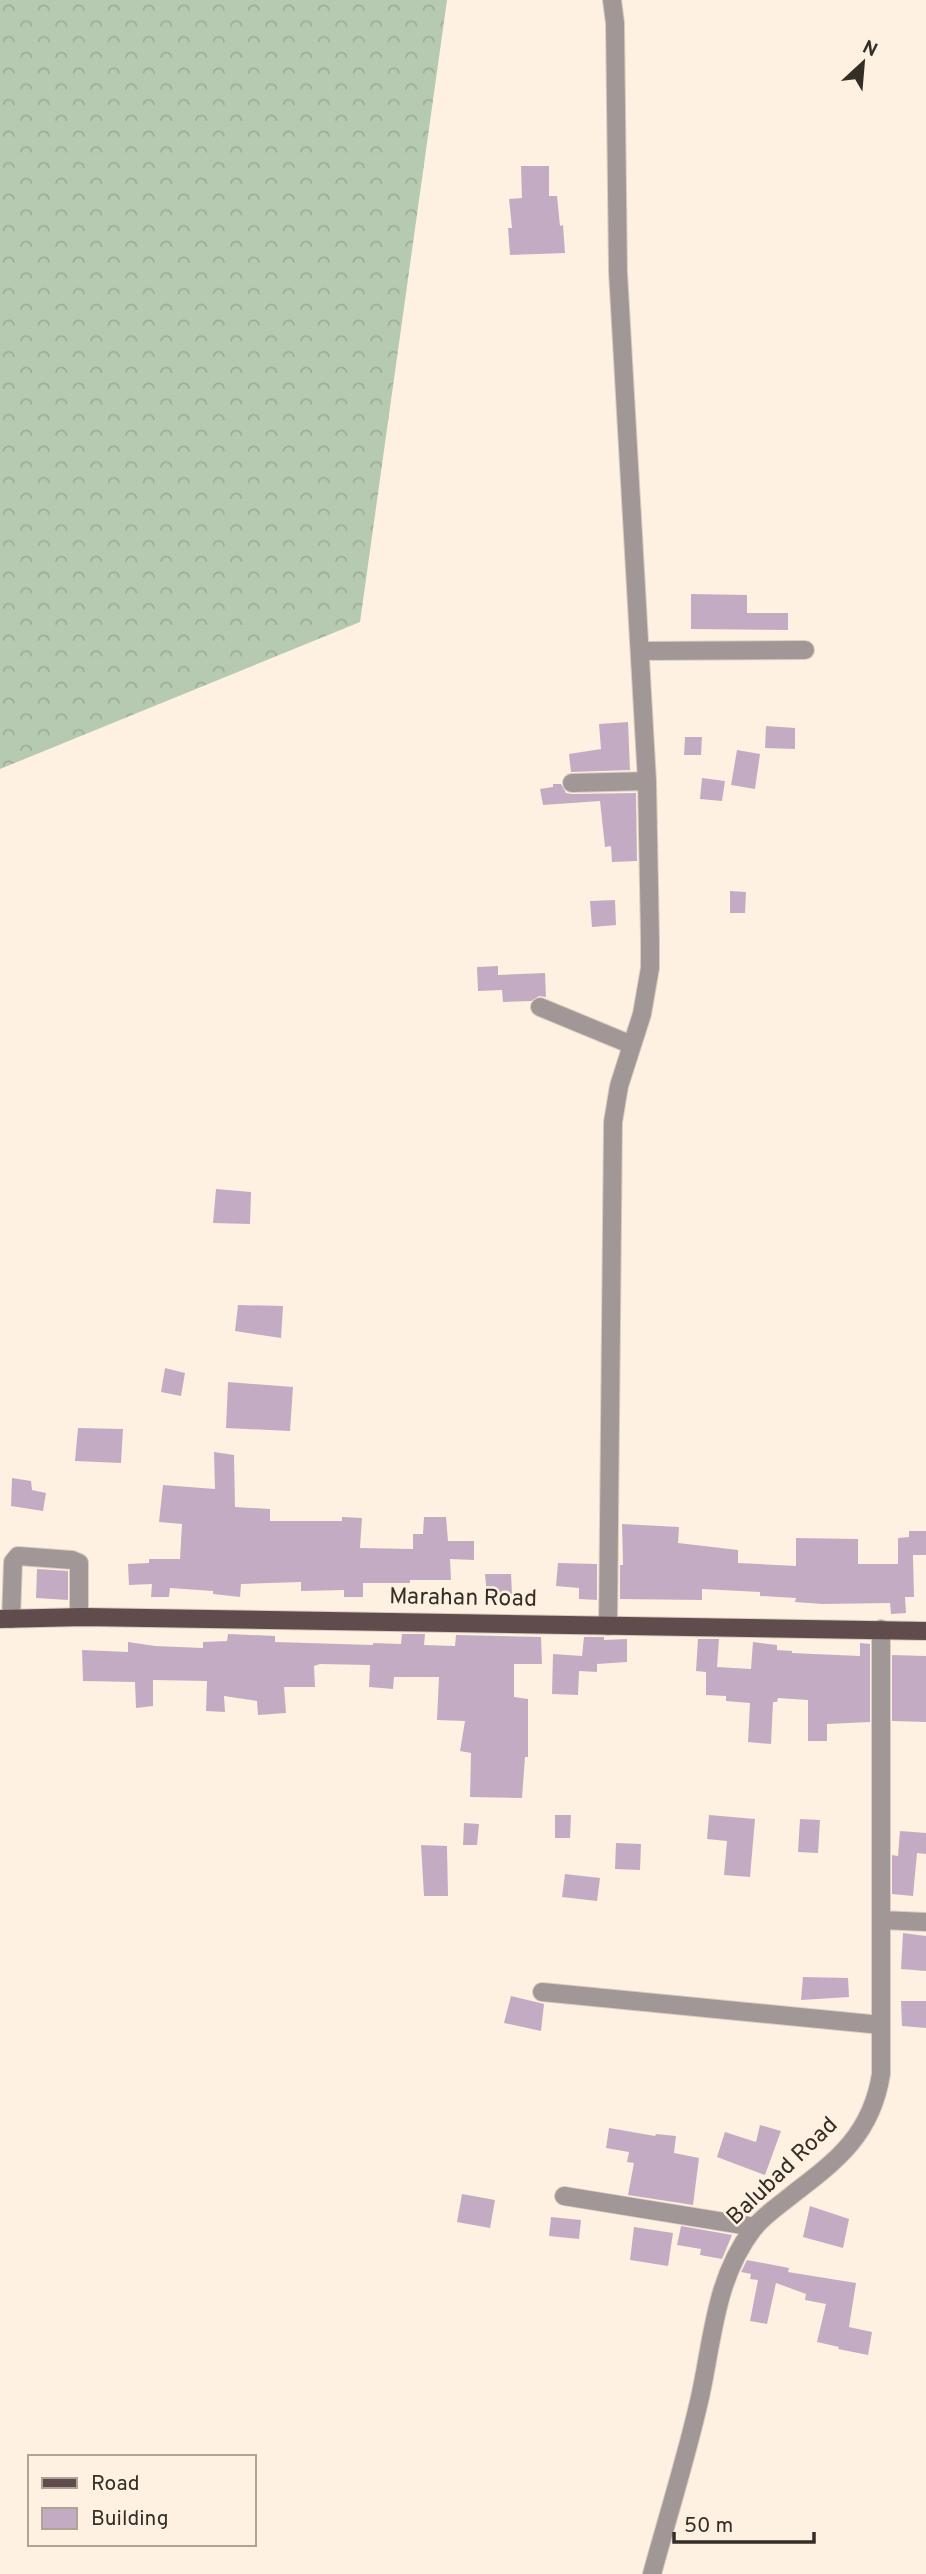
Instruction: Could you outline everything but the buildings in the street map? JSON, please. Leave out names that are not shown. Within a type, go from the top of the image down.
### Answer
[{"type":"main road","name":"Marahan Road","points":[[6,1619],[79,1617],[926,1631]]},
{"type":"street","points":[[608,1626],[613,1122],[619,1086],[642,1014],[650,968],[648,780],[618,272],[615,23],[612,0]]},
{"type":"street","points":[[640,651],[805,650]]},
{"type":"street","points":[[572,783],[648,780]]},
{"type":"street","points":[[540,1007],[632,1045]]},
{"type":"street","points":[[6,1619],[13,1562],[18,1556],[72,1560],[79,1563],[79,1617]]},
{"type":"street","name":"Balubad Road","points":[[652,2574],[697,2410],[719,2298],[733,2258],[755,2227],[848,2150],[867,2123],[878,2094],[881,2074],[881,1629]]},
{"type":"street","points":[[881,1920],[926,1923]]},
{"type":"street","points":[[542,1992],[881,2025]]},
{"type":"street","points":[[564,2196],[755,2227]]},
{"type":"green space","points":[[0,0],[447,0],[360,622],[0,769]]}]
